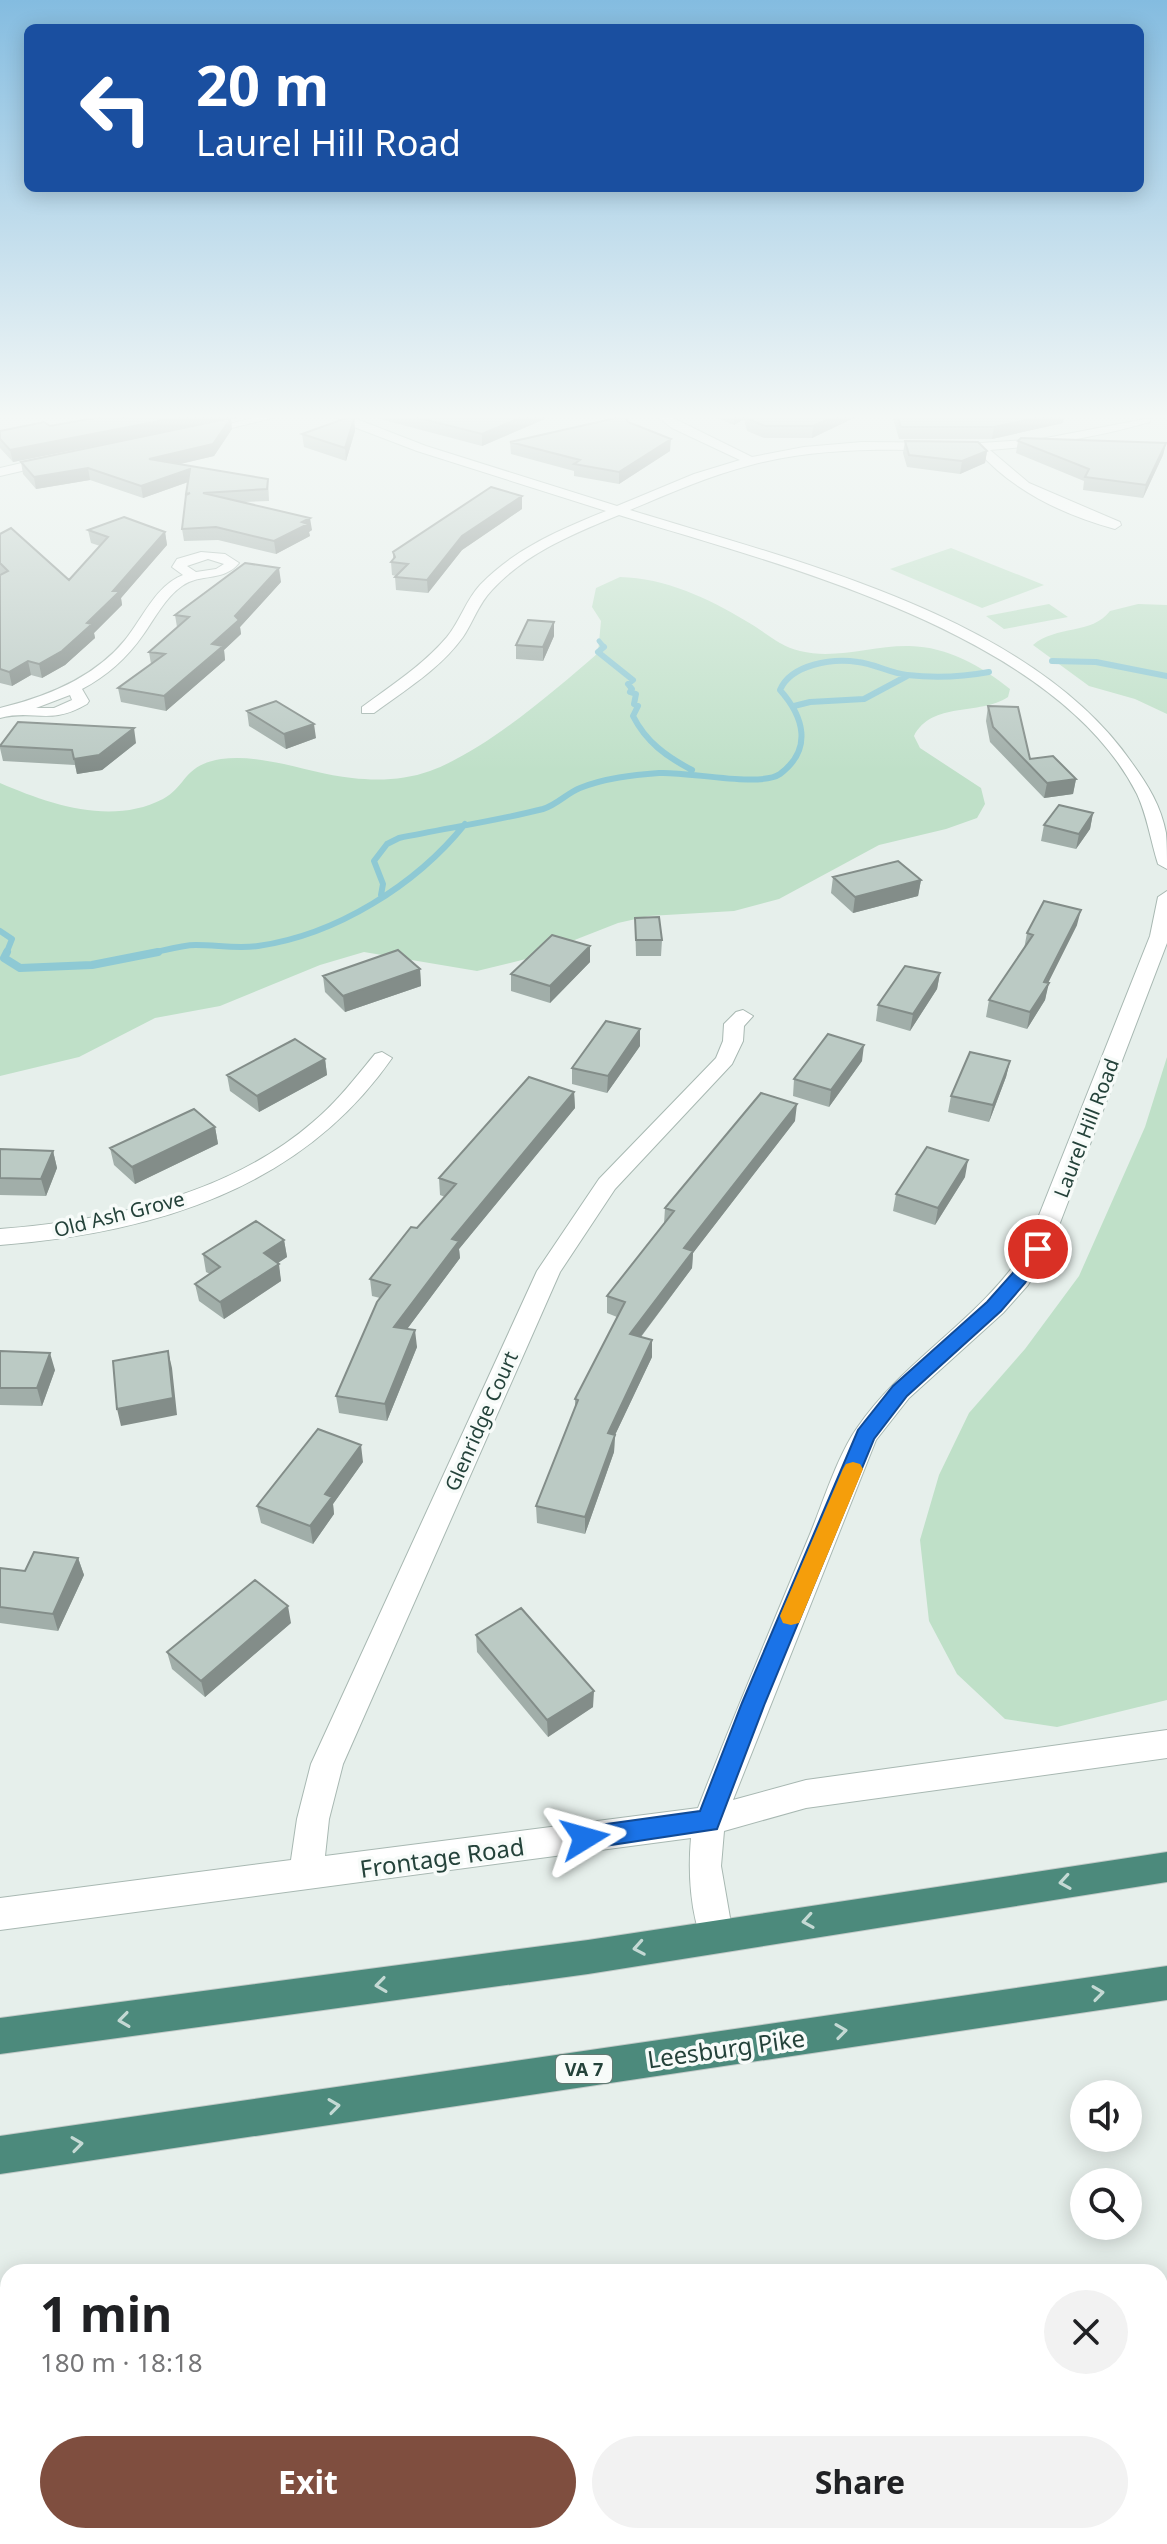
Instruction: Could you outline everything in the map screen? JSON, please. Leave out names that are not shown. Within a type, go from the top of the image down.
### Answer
[{"type":"highway","points":[[0,2036],[588,1957],[1167,1867]]},
{"type":"highway","name":"Leesburg Pike","points":[[0,2155],[1167,1983]]},
{"type":"street","points":[[368,710],[432,663],[456,636],[484,589],[502,571],[539,546],[566,534]]},
{"type":"street","points":[[691,534],[796,567],[878,598],[960,633],[1023,668],[1078,710],[1121,755],[1154,812],[1167,864]]},
{"type":"street","points":[[0,713],[20,709],[41,715],[65,712],[81,701],[74,688],[97,674],[124,650],[174,584],[191,574]]},
{"type":"street","name":"Laurel Hill Road","points":[[716,1935],[705,1866],[709,1821],[754,1703],[865,1436],[900,1391],[994,1307],[1019,1279],[1038,1249],[1160,936],[1167,897]]},
{"type":"street","name":"Glenridge Court","points":[[306,1875],[313,1819],[327,1764],[549,1271],[607,1184],[725,1060],[733,1041],[734,1024],[743,1016]]},
{"type":"street","name":"Old Ash Grove","points":[[0,1237],[57,1230],[141,1213],[233,1180],[311,1135],[349,1099],[382,1058]]},
{"type":"street","name":"Frontage Road","points":[[0,1914],[709,1821],[806,1794],[1167,1744]]},
{"type":"green space","points":[[951,548],[1044,585],[982,608],[890,569]]},
{"type":"green space","points":[[620,577],[653,581],[686,591],[717,605],[792,649],[828,654],[896,646],[924,647],[951,654],[987,673],[1010,689],[1008,697],[984,706],[944,713],[922,725],[914,736],[920,748],[981,788],[985,804],[977,818],[879,845],[779,899],[734,911],[649,916],[618,923],[526,959],[477,971],[364,952],[320,965],[220,1006],[155,1018],[79,1057],[0,1076],[0,783],[80,809],[122,811],[163,799],[199,766],[221,759],[270,761],[362,779],[421,774],[451,762],[495,735],[598,653],[601,621],[592,607],[596,588]]},
{"type":"green space","points":[[1049,604],[1068,617],[1004,629],[986,616]]},
{"type":"green space","points":[[1138,604],[1167,605],[1167,714],[1135,699],[1089,686],[1033,645],[1052,635],[1094,624],[1110,611]]},
{"type":"green space","points":[[1167,1057],[1167,1700],[1057,1727],[1005,1719],[957,1674],[929,1621],[920,1540],[939,1475],[969,1413],[1025,1349],[1079,1276],[1145,1127]]},
{"type":"building","points":[[0,534],[17,534],[69,580],[108,537],[99,534],[163,534],[113,591],[120,591],[87,623],[92,624],[62,651],[39,664],[28,661],[9,672],[0,669],[0,575],[8,571],[0,563]]},
{"type":"building","points":[[244,534],[289,534],[274,541]]},
{"type":"building","points":[[421,534],[465,534],[427,580],[395,577],[408,564],[391,562],[395,557],[393,552]]},
{"type":"building","points":[[245,563],[279,568],[235,616],[239,620],[212,644],[223,646],[164,696],[118,688],[165,654],[149,652],[189,617],[175,615]]},
{"type":"building","points":[[528,620],[554,622],[543,647],[516,645]]},
{"type":"building","points":[[276,701],[314,724],[284,734],[247,711]]},
{"type":"building","points":[[988,706],[1018,707],[1030,759],[1053,756],[1076,779],[1047,783],[993,727]]},
{"type":"building","points":[[18,722],[134,728],[99,755],[74,759],[72,750],[0,746]]},
{"type":"building","points":[[1059,805],[1093,813],[1079,834],[1044,825]]},
{"type":"building","points":[[898,861],[921,880],[855,897],[833,877]]},
{"type":"building","points":[[1044,901],[1081,910],[1044,982],[1049,983],[1030,1012],[989,1000],[1033,935],[1027,933]]},
{"type":"building","points":[[659,917],[662,940],[636,940],[635,918]]},
{"type":"building","points":[[552,935],[590,946],[550,986],[511,974]]},
{"type":"building","points":[[398,950],[420,969],[343,996],[323,976]]},
{"type":"building","points":[[905,966],[940,973],[913,1014],[878,1005]]},
{"type":"building","points":[[606,1021],[640,1029],[608,1076],[572,1068]]},
{"type":"building","points":[[828,1034],[864,1045],[831,1090],[794,1079]]},
{"type":"building","points":[[295,1039],[325,1059],[257,1096],[227,1075]]},
{"type":"building","points":[[970,1052],[1010,1061],[993,1105],[951,1096]]},
{"type":"building","points":[[529,1077],[574,1092],[452,1239],[459,1241],[394,1327],[415,1330],[385,1404],[336,1396],[377,1302],[390,1285],[370,1279],[411,1227],[417,1228],[456,1184],[439,1178]]},
{"type":"building","points":[[761,1093],[797,1104],[684,1248],[693,1251],[630,1334],[652,1340],[608,1433],[615,1435],[585,1517],[536,1506],[578,1400],[575,1399],[625,1302],[607,1296],[674,1211],[665,1208]]},
{"type":"building","points":[[194,1109],[215,1127],[132,1167],[110,1148]]},
{"type":"building","points":[[927,1147],[968,1160],[938,1208],[896,1194]]},
{"type":"building","points":[[0,1149],[53,1151],[41,1179],[0,1178]]},
{"type":"building","points":[[256,1221],[284,1240],[264,1253],[279,1264],[220,1302],[195,1284],[220,1267],[203,1254]]},
{"type":"building","points":[[0,1351],[50,1353],[37,1388],[0,1388]]},
{"type":"building","points":[[168,1351],[173,1398],[117,1409],[113,1361]]},
{"type":"building","points":[[318,1429],[361,1445],[325,1494],[332,1497],[310,1526],[257,1506]]},
{"type":"building","points":[[34,1552],[78,1558],[53,1614],[0,1607],[0,1568],[25,1571]]},
{"type":"building","points":[[255,1580],[288,1606],[201,1681],[167,1652]]},
{"type":"building","points":[[521,1608],[594,1691],[547,1720],[476,1635]]},
{"type":"waterway","points":[[599,641],[604,647]]},
{"type":"waterway","points":[[604,647],[598,652],[633,680],[628,684],[632,689],[630,692],[636,694],[634,704],[638,706],[633,716],[644,734],[666,754],[692,770]]},
{"type":"waterway","points":[[463,826],[543,809],[580,788],[619,778],[671,773],[757,779],[780,774],[790,764],[801,744],[795,711],[780,690],[793,674],[814,665],[848,661],[901,674],[938,677],[989,672]]},
{"type":"waterway","points":[[1052,661],[1096,662],[1167,676]]},
{"type":"waterway","points":[[794,706],[864,699],[907,676]]},
{"type":"waterway","points":[[149,954],[190,945],[258,946],[316,931],[345,919],[399,887],[463,826]]},
{"type":"waterway","points":[[381,895],[383,884],[374,861],[387,844],[399,838],[463,826]]},
{"type":"waterway","points":[[0,931],[12,939],[6,954]]},
{"type":"waterway","points":[[149,954],[158,952]]},
{"type":"waterway","points":[[6,954],[4,958],[20,968],[92,965],[149,954]]},
{"type":"slow traffic","points":[[791,1616],[853,1469]]},
{"type":"route","points":[[585,1838],[709,1821],[754,1703],[865,1436],[900,1391],[994,1307],[1019,1279],[1038,1249]]}]
